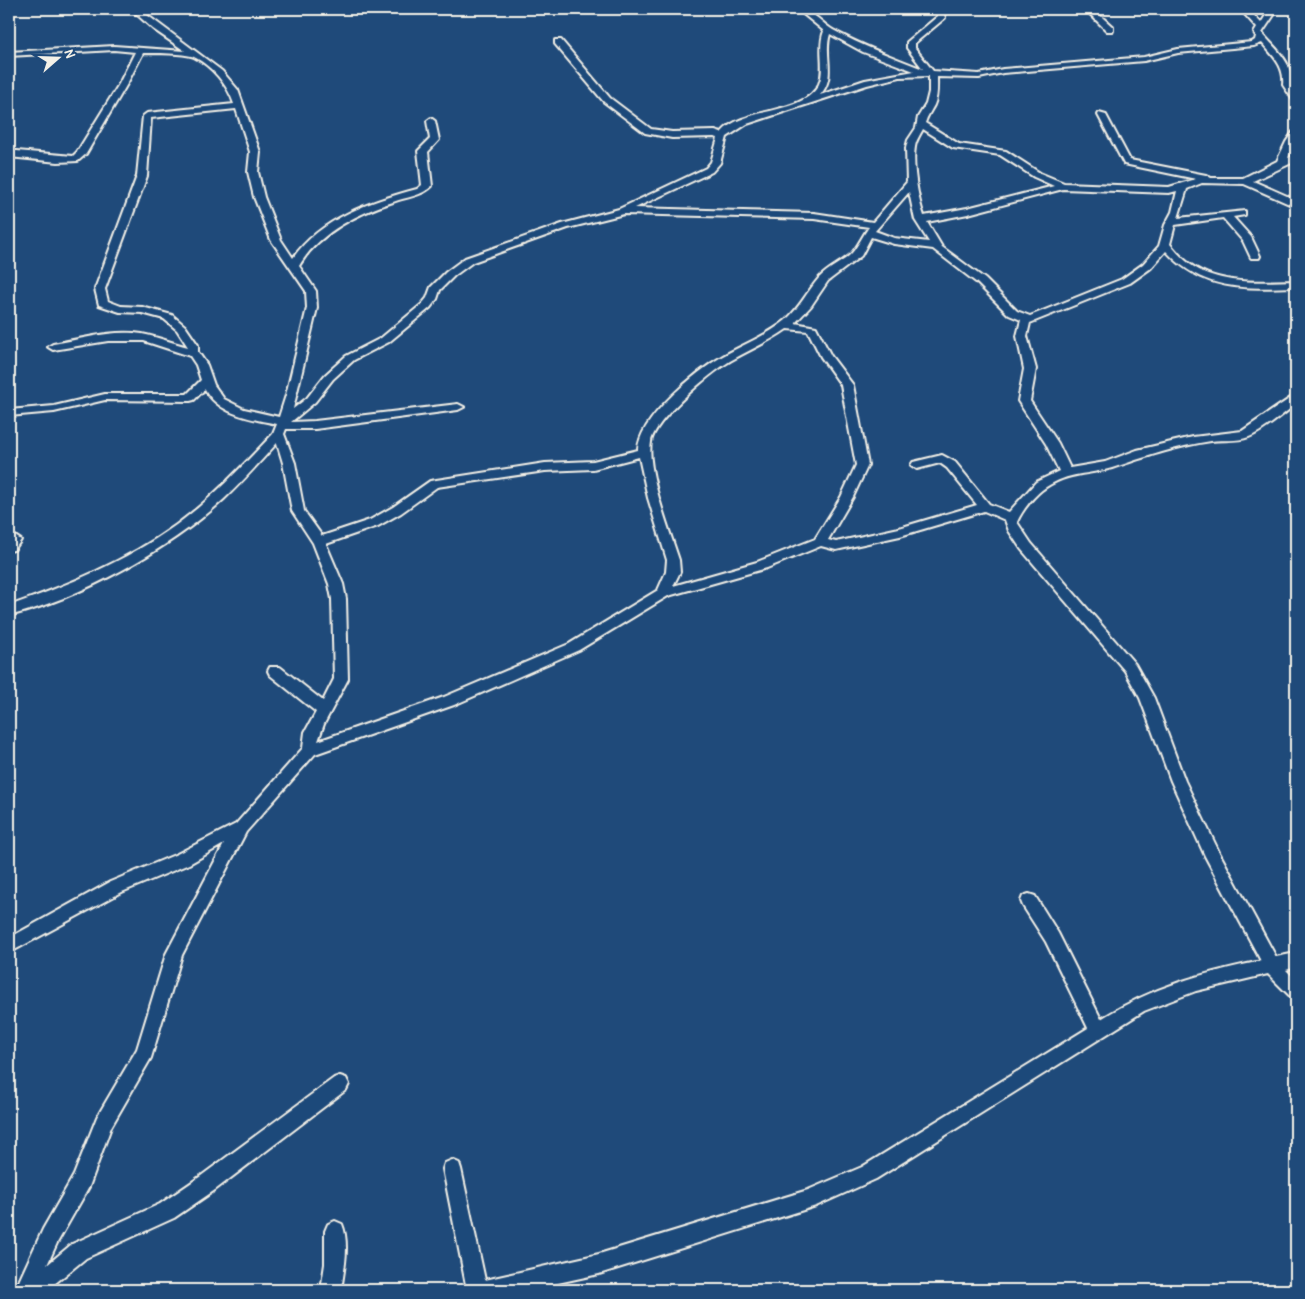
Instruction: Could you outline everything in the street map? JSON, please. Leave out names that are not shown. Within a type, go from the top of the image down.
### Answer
[{"type":"street","points":[[135,9],[156,27],[195,54],[230,84],[255,152],[253,172],[259,197],[276,240],[311,291],[312,308],[281,428],[281,438],[289,463],[298,511],[319,542],[327,560],[339,599],[341,679],[338,689],[311,734],[310,750]]},
{"type":"street","points":[[801,9],[828,30],[866,50],[929,74]]},
{"type":"street","points":[[940,9],[942,16],[911,42],[910,48],[929,74],[933,92],[930,104],[922,117],[921,124],[912,140],[910,148],[912,183],[920,220],[936,246],[954,262],[981,281],[1002,304],[1029,319]]},
{"type":"street","points":[[1089,9],[1110,29]]},
{"type":"street","points":[[1244,9],[1286,70],[1288,74],[1287,86],[1296,98]]},
{"type":"street","points":[[9,611],[73,588],[109,571],[166,538],[220,496],[281,428],[311,400],[329,377],[357,352],[385,340],[426,306],[432,299],[436,289],[450,274],[469,260],[565,226],[622,211],[708,170],[715,163],[723,137],[727,132],[744,122],[865,83],[900,75],[970,76],[1003,71],[1144,58],[1178,50],[1254,44],[1259,41],[1260,32],[1270,12],[1274,9]]},
{"type":"street","points":[[806,103],[819,94],[825,83],[827,63],[824,44],[828,30]]},
{"type":"street","points":[[558,42],[607,100],[648,131],[672,135],[715,134],[723,137]]},
{"type":"street","points":[[9,54],[86,49],[195,54]]},
{"type":"street","points":[[9,154],[27,154],[62,160],[75,159],[81,154],[114,101],[140,50]]},
{"type":"street","points":[[1287,86],[1296,85]]},
{"type":"street","points":[[193,353],[194,346],[181,328],[168,317],[142,310],[120,309],[103,303],[100,289],[142,176],[147,116],[239,106]]},
{"type":"street","points":[[1102,115],[1127,162],[1200,176],[1216,181]]},
{"type":"street","points":[[294,265],[310,244],[339,222],[363,208],[420,191],[427,186],[423,151],[435,140],[431,121]]},
{"type":"street","points":[[921,124],[956,146],[1003,153],[1037,175],[1063,186]]},
{"type":"street","points":[[1281,163],[1290,142],[1296,134]]},
{"type":"street","points":[[1245,181],[1281,163],[1296,158]]},
{"type":"street","points":[[920,220],[968,211],[1063,186],[1169,190],[1197,181],[1245,181],[1271,190],[1296,204]]},
{"type":"street","points":[[663,593],[673,572],[673,560],[643,452],[644,439],[685,390],[724,360],[784,326],[802,310],[824,279],[857,254],[858,247],[912,183]]},
{"type":"street","points":[[1066,472],[1052,443],[1024,401],[1030,368],[1022,336],[1026,321],[1126,281],[1147,266],[1164,244],[1177,212],[1183,187]]},
{"type":"street","points":[[622,211],[814,216],[873,228],[878,237],[899,242],[936,246]]},
{"type":"street","points":[[1172,222],[1242,213]]},
{"type":"street","points":[[1225,216],[1236,225],[1254,251],[1255,256]]},
{"type":"street","points":[[1164,244],[1184,264],[1211,277],[1250,285],[1296,284]]},
{"type":"street","points":[[784,326],[802,326],[812,329],[826,356],[845,380],[861,458],[862,468],[820,542]]},
{"type":"street","points":[[53,347],[105,339],[136,337],[193,353],[200,362],[208,387],[215,396],[230,407],[281,428],[458,407]]},
{"type":"street","points":[[9,413],[54,409],[106,397],[190,398],[206,380]]},
{"type":"street","points":[[1012,518],[1040,485],[1066,472],[1107,465],[1141,453],[1193,440],[1214,437],[1228,438],[1246,434],[1296,399]]},
{"type":"street","points":[[319,542],[374,523],[397,510],[434,484],[545,467],[593,465],[643,452]]},
{"type":"street","points":[[917,465],[942,460],[951,465],[985,508],[1012,518]]},
{"type":"street","points":[[25,1290],[50,1236],[82,1180],[102,1123],[145,1052],[174,954],[241,828],[310,750],[457,698],[562,654],[663,593],[762,565],[820,542],[836,546],[900,532],[985,508]]},
{"type":"street","points":[[1012,518],[1015,531],[1026,546],[1130,668],[1148,698],[1178,781],[1196,820],[1272,966],[1296,991]]},
{"type":"street","points":[[275,671],[325,711]]},
{"type":"street","points":[[9,946],[116,887],[183,859],[241,828]]},
{"type":"street","points":[[1029,901],[1052,938],[1082,995],[1098,1031]]},
{"type":"street","points":[[483,1290],[599,1264],[817,1196],[869,1173],[1138,1006],[1177,988],[1296,960]]},
{"type":"street","points":[[32,1290],[79,1251],[167,1211],[208,1183],[340,1084]]},
{"type":"street","points":[[452,1169],[477,1290]]},
{"type":"street","points":[[331,1290],[336,1264],[335,1231]]}]
